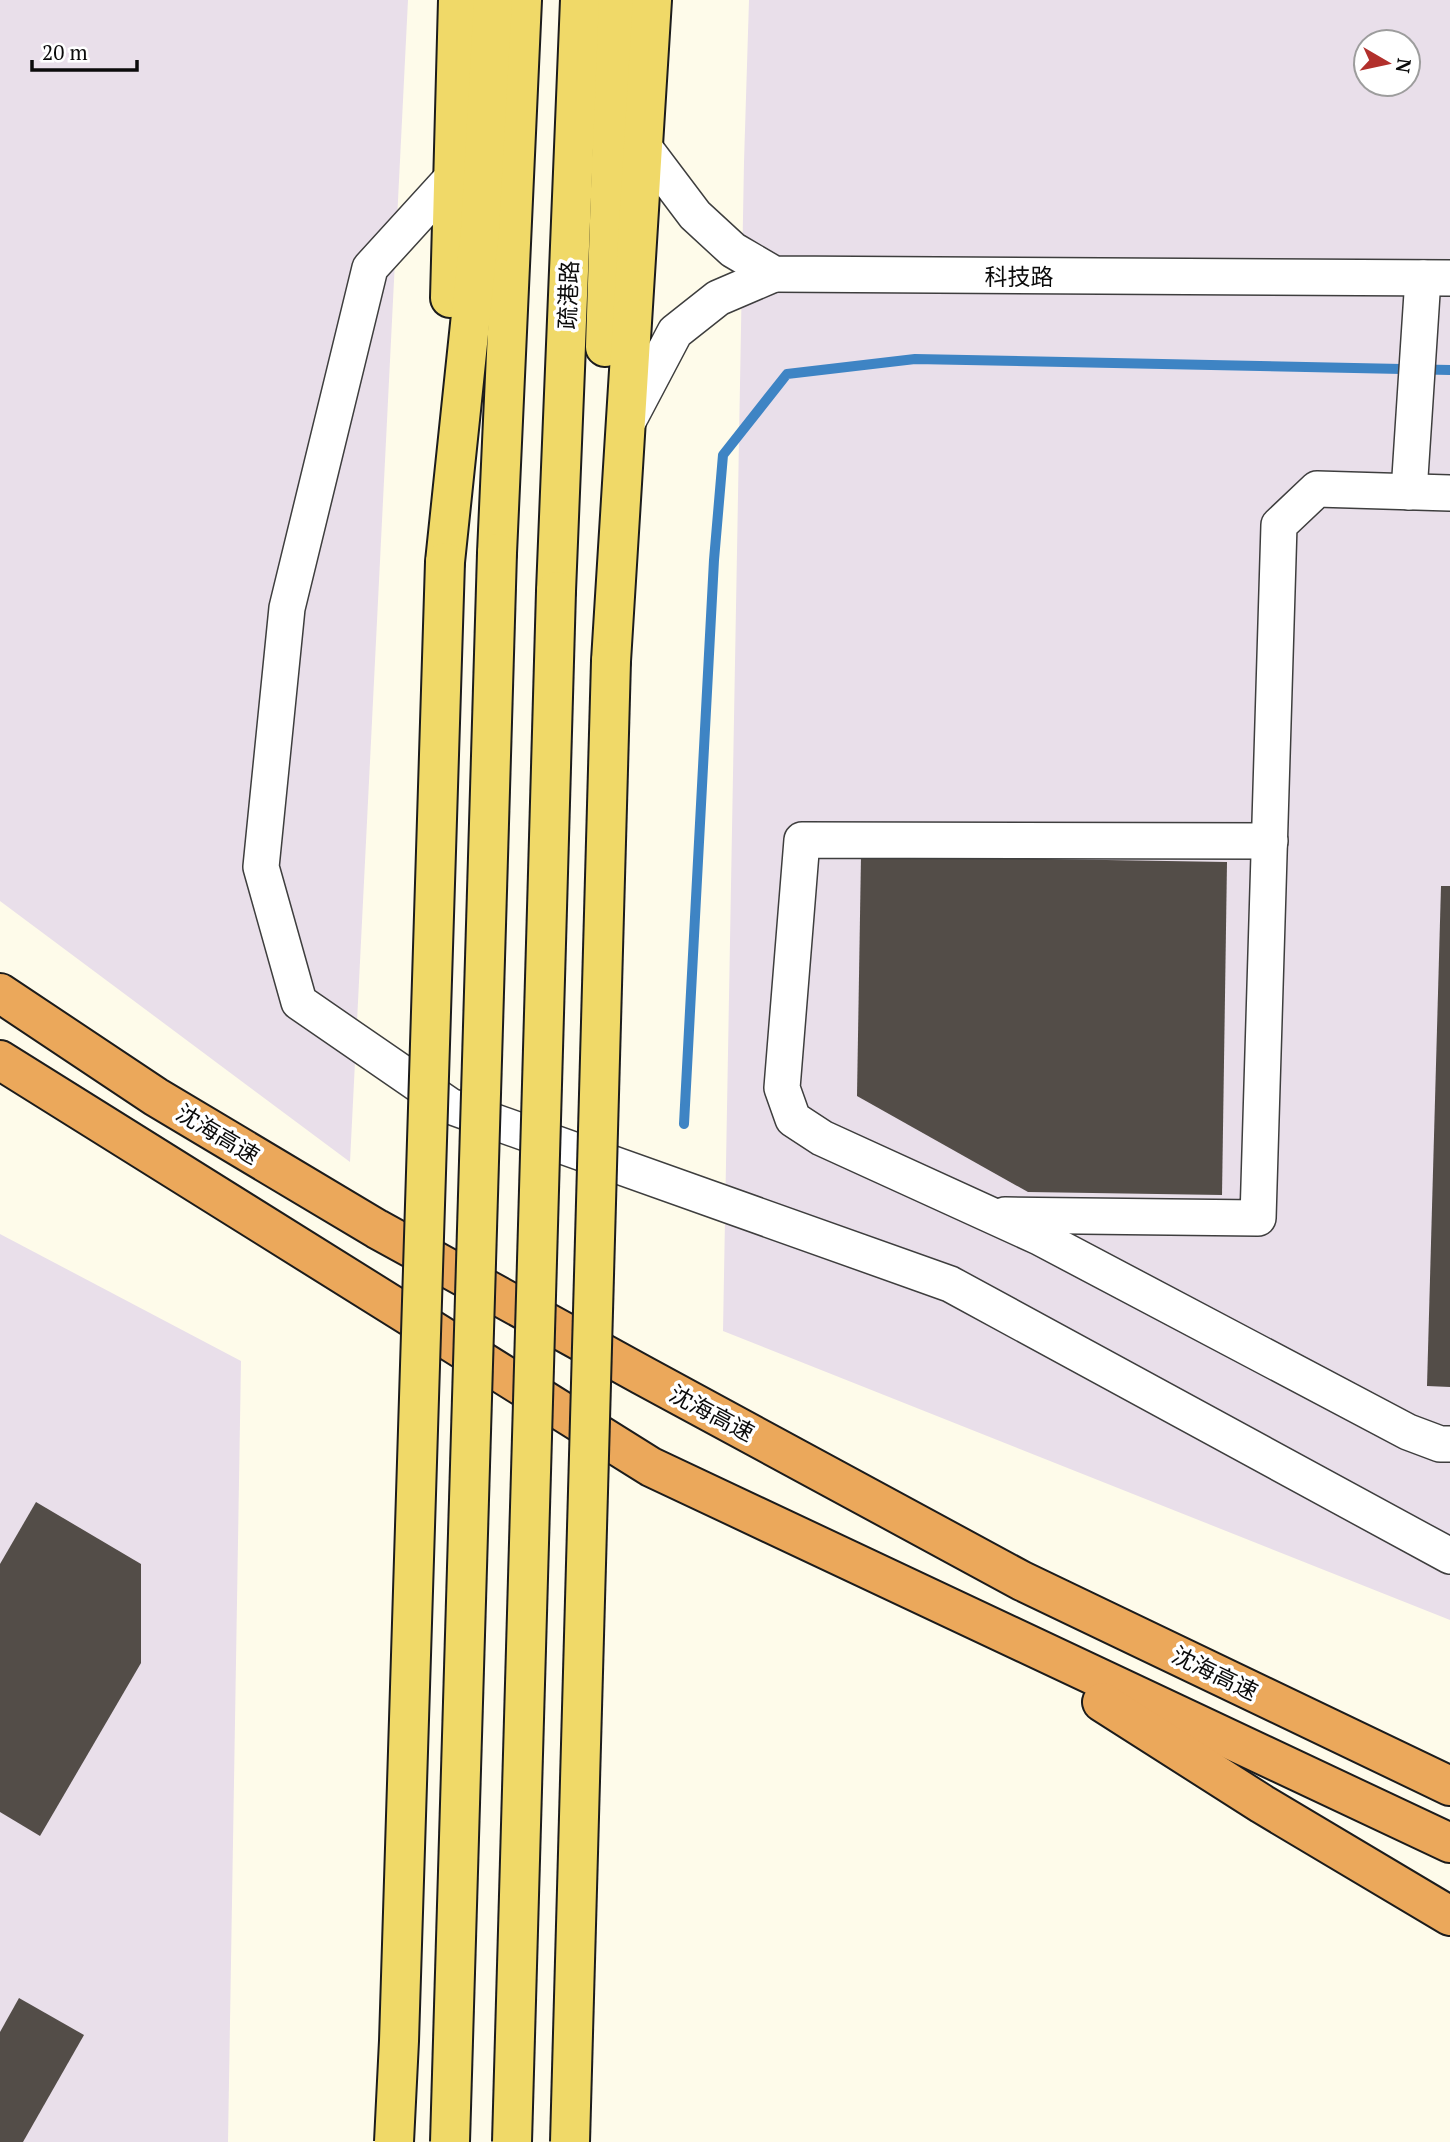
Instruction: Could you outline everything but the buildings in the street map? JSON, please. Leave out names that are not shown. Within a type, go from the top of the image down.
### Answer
[{"type":"highway","name":"沈海高速","points":[[0,993],[167,1104],[377,1229],[629,1368],[1022,1581],[1450,1786]]},
{"type":"highway","points":[[0,1060],[651,1466],[1450,1843]]},
{"type":"highway","points":[[967,1617],[1262,1804],[1450,1916]]},
{"type":"main road","points":[[394,2142],[444,562],[458,0]]},
{"type":"main road","points":[[444,562],[480,229],[493,0]]},
{"type":"main road","points":[[450,2142],[497,552],[522,0]]},
{"type":"main road","name":"疏港路","points":[[512,2142],[555,590],[580,0]]},
{"type":"main road","points":[[611,660],[604,402],[616,0]]},
{"type":"main road","points":[[570,2142],[611,660],[652,0]]},
{"type":"street","name":"科技路","points":[[643,146],[695,215],[733,250],[774,274],[1437,278]]},
{"type":"street","points":[[452,178],[370,268],[287,608],[261,867],[299,1002],[450,1106],[950,1284],[1450,1556]]},
{"type":"street","points":[[626,425],[675,332],[718,298],[774,274]]},
{"type":"street","points":[[1409,492],[1418,352],[1437,278]]},
{"type":"street","points":[[991,1215],[1258,1218],[1279,525],[1317,489],[1450,493]]},
{"type":"street","points":[[1270,841],[802,839],[782,1088],[793,1119],[822,1139],[1039,1237],[1408,1432],[1440,1444],[1450,1444]]},
{"type":"shaded area","points":[[0,0],[408,0],[350,1162],[0,901]]},
{"type":"shaded area","points":[[749,0],[1450,0],[1450,1620],[723,1331]]},
{"type":"shaded area","points":[[0,1234],[241,1361],[228,2142],[0,2142]]},
{"type":"waterway","points":[[684,1124],[714,560],[723,455],[787,374],[915,359],[1450,370]]}]
